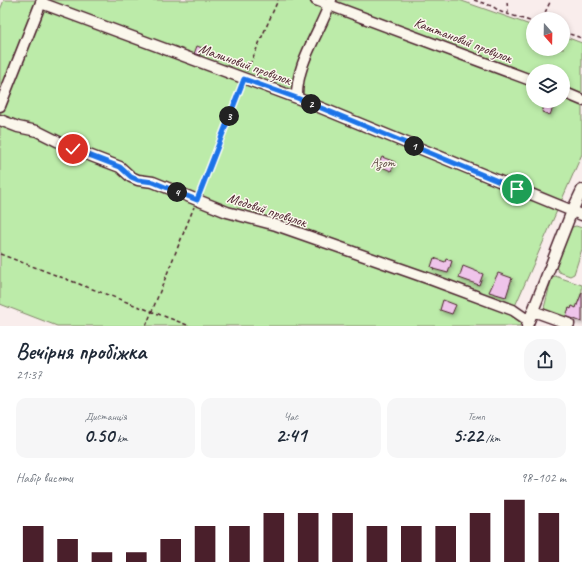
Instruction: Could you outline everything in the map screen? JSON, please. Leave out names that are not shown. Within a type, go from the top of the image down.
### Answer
[{"type":"street","name":"Каштановий провулок","points":[[316,0],[330,2],[526,78]]},
{"type":"street","name":"Малиновий провулок","points":[[41,2],[297,98],[582,215]]},
{"type":"street","points":[[0,106],[41,2]]},
{"type":"street","points":[[297,98],[297,83],[306,55],[330,2]]},
{"type":"street","points":[[570,95],[582,100]]},
{"type":"street","name":"Медовий провулок","points":[[0,120],[18,127],[38,131],[73,149],[120,167],[131,177],[138,180],[153,182],[227,212],[276,225],[513,310],[528,323]]},
{"type":"street","points":[[528,323],[572,211],[582,190]]},
{"type":"street","points":[[533,311],[569,324]]},
{"type":"path","points":[[146,326],[244,79],[278,0]]},
{"type":"path","points":[[474,0],[526,20]]},
{"type":"path","points":[[508,0],[506,2],[508,14]]},
{"type":"path","points":[[545,12],[551,0]]},
{"type":"path","points":[[570,34],[582,38]]},
{"type":"path","points":[[0,254],[190,326]]},
{"type":"green space","name":"Азот","points":[[4,0],[459,0],[526,24],[526,56],[570,56],[570,39],[582,43],[582,154],[515,306],[521,323],[520,326],[57,326],[0,304],[0,10]]},
{"type":"green space","points":[[576,226],[582,228],[582,249],[574,274],[570,276],[559,272],[556,267],[569,232],[572,227]]},
{"type":"green space","points":[[555,276],[582,285],[582,292],[576,308],[572,306],[571,309],[569,308],[566,316],[563,317],[547,312],[544,308],[552,277]]},
{"type":"building","points":[[197,46],[202,48],[199,55],[194,54]]},
{"type":"building","points":[[543,108],[553,108],[550,115],[542,112]]},
{"type":"building","points":[[382,157],[395,162],[391,171],[378,165]]},
{"type":"building","points":[[434,258],[445,262],[446,259],[452,261],[448,273],[433,269],[434,268],[431,267]]},
{"type":"building","points":[[463,266],[483,274],[479,285],[459,278]]},
{"type":"building","points":[[498,273],[512,278],[506,297],[489,292]]},
{"type":"building","points":[[582,292],[582,322],[566,316],[569,308],[571,309],[572,306],[576,308]]},
{"type":"building","points":[[443,300],[456,305],[452,314],[440,310]]},
{"type":"route","points":[[73,149],[120,167],[131,177],[138,180],[153,182],[197,200],[244,79],[297,98],[517,189]]}]
